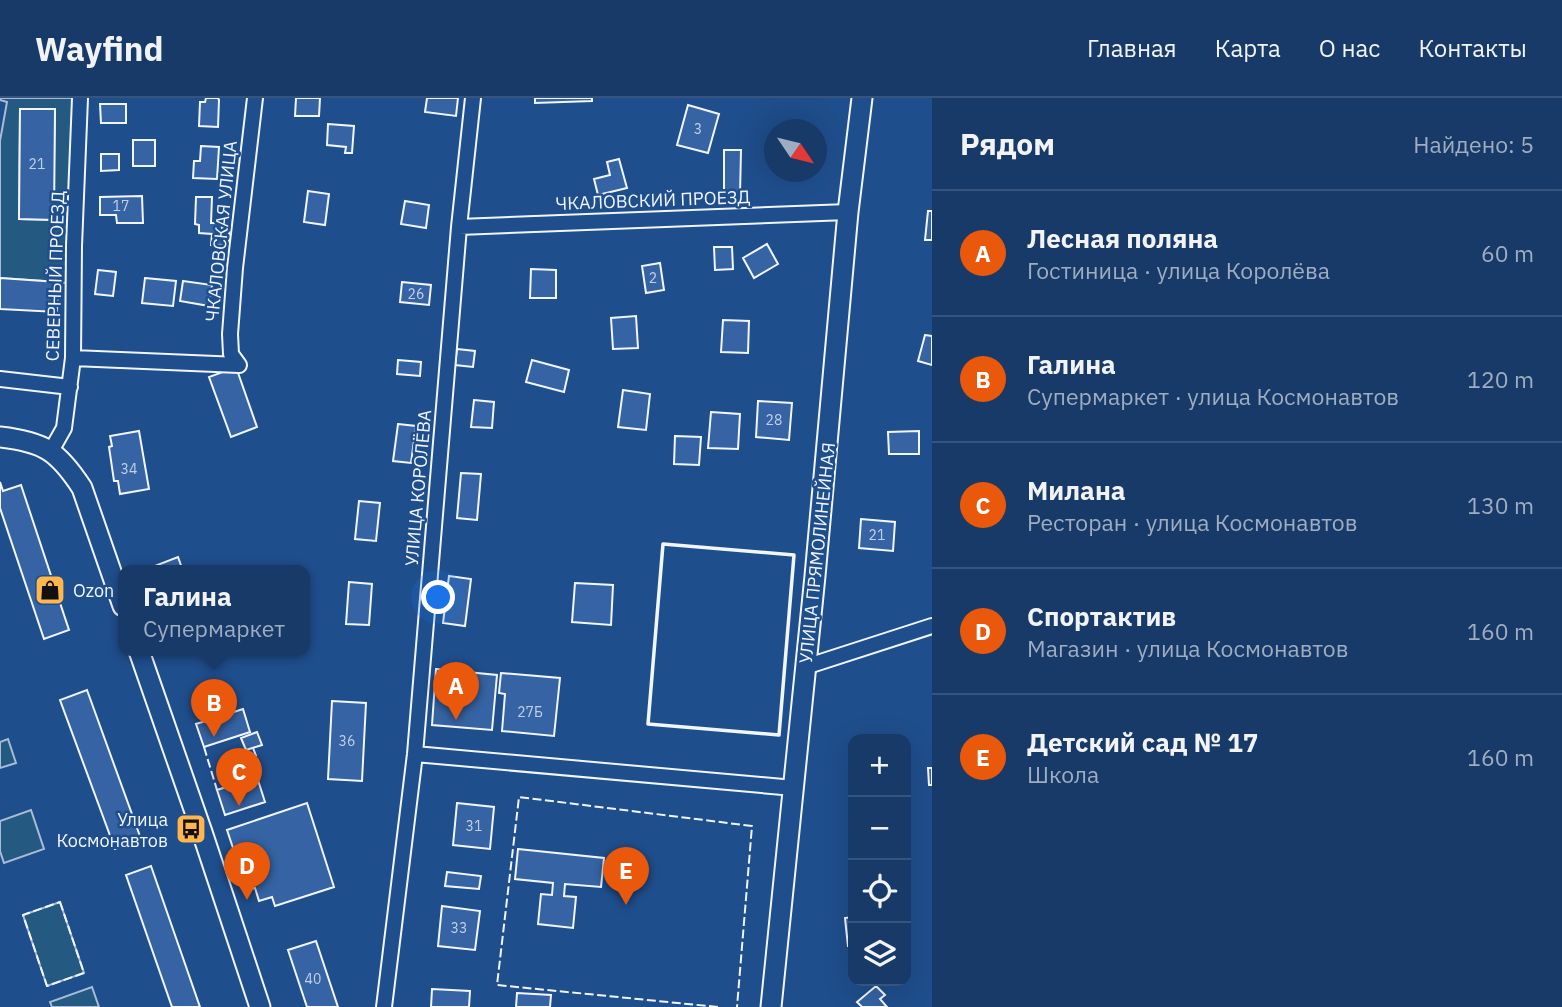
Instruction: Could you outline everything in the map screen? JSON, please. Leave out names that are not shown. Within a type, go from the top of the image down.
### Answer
[{"type":"street","name":"СЕВЕРНЫЙ ПРОЕЗД","points":[[51,451],[64,428],[73,358],[80,98]]},
{"type":"street","name":"ЧКАЛОВСКАЯ УЛИЦА","points":[[73,358],[239,365],[232,354],[230,334],[255,98]]},
{"type":"street","name":"УЛИЦА КОРОЛЁВА","points":[[384,1007],[415,754],[459,228],[473,98]]},
{"type":"street","name":"УЛИЦА ПРЯМОЛИНЕЙНАЯ","points":[[771,1007],[819,536],[848,212],[862,98]]},
{"type":"street","name":"ЧКАЛОВСКИЙ ПРОЕЗД","points":[[459,228],[848,212]]},
{"type":"street","points":[[0,379],[70,387]]},
{"type":"street","points":[[0,437],[37,443],[51,451],[71,471],[82,488],[118,592]]},
{"type":"street","points":[[805,667],[932,626]]},
{"type":"street","points":[[141,656],[260,1007]]},
{"type":"street","points":[[415,754],[794,788]]},
{"type":"shaded area","points":[[80,98],[75,284],[0,278],[0,141],[7,102],[0,100]],"holes":[[[20,109],[55,109],[53,220],[19,219]]]},
{"type":"shaded area","points":[[8,739],[16,763],[0,768],[0,742]]},
{"type":"shaded area","points":[[31,810],[44,849],[4,863],[0,851],[0,821]]},
{"type":"shaded area","points":[[60,902],[84,973],[47,986],[23,915]]},
{"type":"shaded area","points":[[92,987],[99,1007],[52,1007],[50,1002]]},
{"type":"building","points":[[206,98],[219,100],[218,127],[199,126],[200,102],[205,102]]},
{"type":"building","points":[[296,98],[320,98],[319,116],[295,116]]},
{"type":"building","points":[[427,98],[458,98],[456,116],[425,112]]},
{"type":"building","points":[[535,98],[592,98],[592,101],[535,103]]},
{"type":"building","points":[[100,104],[126,104],[126,123],[101,123]]},
{"type":"building","points":[[688,105],[719,114],[708,153],[677,145]]},
{"type":"building","points":[[20,109],[55,109],[54,220],[19,219]]},
{"type":"building","points":[[328,124],[354,126],[352,153],[345,153],[346,147],[327,145]]},
{"type":"building","points":[[133,140],[155,140],[155,166],[133,166]]},
{"type":"building","points":[[201,146],[219,147],[217,179],[193,178],[194,161],[200,161]]},
{"type":"building","points":[[724,150],[741,150],[740,195],[724,194]]},
{"type":"building","points":[[101,154],[119,154],[119,170],[101,171]]},
{"type":"building","points":[[619,159],[627,188],[598,195],[594,179],[610,175],[607,162]]},
{"type":"building","points":[[308,191],[329,194],[325,225],[304,222]]},
{"type":"building","points":[[142,196],[143,223],[117,223],[116,215],[100,215],[100,197]]},
{"type":"building","points":[[196,197],[212,197],[211,223],[222,223],[222,228],[229,228],[229,246],[211,245],[212,234],[199,233],[199,225],[195,224]]},
{"type":"building","points":[[405,201],[429,205],[426,228],[401,224]]},
{"type":"building","points":[[928,211],[932,211],[932,240],[925,240]]},
{"type":"building","points":[[767,244],[778,264],[754,278],[743,258]]},
{"type":"building","points":[[714,247],[732,247],[733,269],[715,270]]},
{"type":"building","points":[[660,263],[664,290],[646,293],[642,266]]},
{"type":"building","points":[[531,269],[556,270],[556,298],[530,298]]},
{"type":"building","points":[[98,270],[116,272],[113,296],[95,294]]},
{"type":"building","points":[[0,278],[58,282],[57,312],[0,309]]},
{"type":"building","points":[[145,278],[176,281],[173,306],[142,303]]},
{"type":"building","points":[[183,281],[212,285],[209,306],[180,301]]},
{"type":"building","points":[[402,282],[431,285],[429,305],[400,302]]},
{"type":"building","points":[[636,316],[638,348],[613,349],[611,318]]},
{"type":"building","points":[[723,320],[749,321],[748,353],[721,352]]},
{"type":"building","points":[[925,335],[932,336],[932,365],[918,361]]},
{"type":"building","points":[[457,349],[475,351],[473,367],[455,365]]},
{"type":"building","points":[[398,360],[421,362],[420,376],[397,374]]},
{"type":"building","points":[[532,360],[569,370],[564,392],[526,382]]},
{"type":"building","points":[[236,367],[257,427],[231,437],[209,377]]},
{"type":"building","points":[[623,390],[650,394],[646,430],[618,427]]},
{"type":"building","points":[[474,400],[494,402],[492,428],[471,427]]},
{"type":"building","points":[[758,401],[792,403],[789,440],[756,437]]},
{"type":"building","points":[[711,412],[740,414],[738,449],[708,448]]},
{"type":"building","points":[[398,424],[416,426],[411,463],[393,461]]},
{"type":"building","points":[[139,431],[149,489],[120,494],[118,481],[114,481],[110,436]]},
{"type":"building","points":[[919,431],[919,454],[889,454],[888,432]]},
{"type":"building","points":[[675,436],[701,437],[699,465],[674,464]]},
{"type":"building","points":[[461,473],[481,474],[477,520],[457,518]]},
{"type":"building","points":[[0,482],[3,491],[21,485],[69,630],[44,639],[0,508]]},
{"type":"building","points":[[359,501],[380,503],[376,541],[355,539]]},
{"type":"building","points":[[861,519],[895,522],[893,551],[859,548]]},
{"type":"building","points":[[178,557],[181,565],[157,565]]},
{"type":"building","points":[[449,576],[471,579],[465,626],[443,623]]},
{"type":"building","points":[[349,582],[372,584],[369,625],[346,624]]},
{"type":"building","points":[[575,583],[613,585],[611,625],[572,622]]},
{"type":"building","points":[[436,669],[497,675],[492,730],[432,725]]},
{"type":"building","points":[[501,673],[560,678],[554,736],[502,731],[505,694],[499,693]]},
{"type":"building","points":[[87,690],[141,839],[115,849],[60,700]]},
{"type":"building","points":[[332,701],[366,703],[362,781],[328,779]]},
{"type":"building","points":[[243,709],[250,732],[204,747],[196,724]]},
{"type":"building","points":[[257,732],[262,745],[246,750],[241,738]]},
{"type":"building","points":[[928,768],[932,768],[932,785],[929,785]]},
{"type":"building","points":[[257,777],[265,802],[225,815],[217,790]]},
{"type":"building","points":[[307,803],[334,887],[275,906],[272,897],[259,901],[255,888],[247,890],[227,830]]},
{"type":"building","points":[[457,803],[494,807],[490,849],[453,845]]},
{"type":"building","points":[[518,849],[604,858],[601,887],[565,884],[564,896],[576,897],[573,928],[538,924],[541,894],[552,895],[553,883],[515,879]]},
{"type":"building","points":[[151,866],[200,1007],[172,1007],[126,875]]},
{"type":"building","points":[[447,872],[481,876],[479,889],[445,886]]},
{"type":"building","points":[[442,906],[480,911],[475,950],[438,946]]},
{"type":"building","points":[[845,918],[848,918],[848,946]]},
{"type":"building","points":[[316,941],[338,1007],[307,1007],[288,950]]},
{"type":"building","points":[[876,986],[885,995],[880,999],[887,1007],[862,1007],[857,1002]]},
{"type":"building","points":[[432,989],[470,991],[469,1007],[431,1007]]},
{"type":"building","points":[[517,993],[551,995],[550,1007],[516,1007]]},
{"type":"fence","points":[[204,747],[217,790]]},
{"type":"fence","points":[[253,748],[260,766],[257,777]]},
{"type":"fence","points":[[718,1007],[497,985],[519,797],[752,826],[737,1007]]},
{"type":"fence","points":[[60,902],[84,973],[47,986],[23,915],[60,902]]},
{"type":"wall","points":[[663,544],[794,555],[779,735],[648,724],[663,544]]},
{"type":"place","name":"Ozon","points":[[50,590]]},
{"type":"place","name":"Лесная поляна","points":[[456,720]]},
{"type":"place","name":"Галина","points":[[214,737]]},
{"type":"place","name":"Милана","points":[[239,806]]},
{"type":"place","name":"Улица Космонавтов","points":[[191,829]]},
{"type":"place","name":"Спортактив","points":[[247,900]]},
{"type":"place","name":"Детский сад № 17","points":[[626,905]]}]
